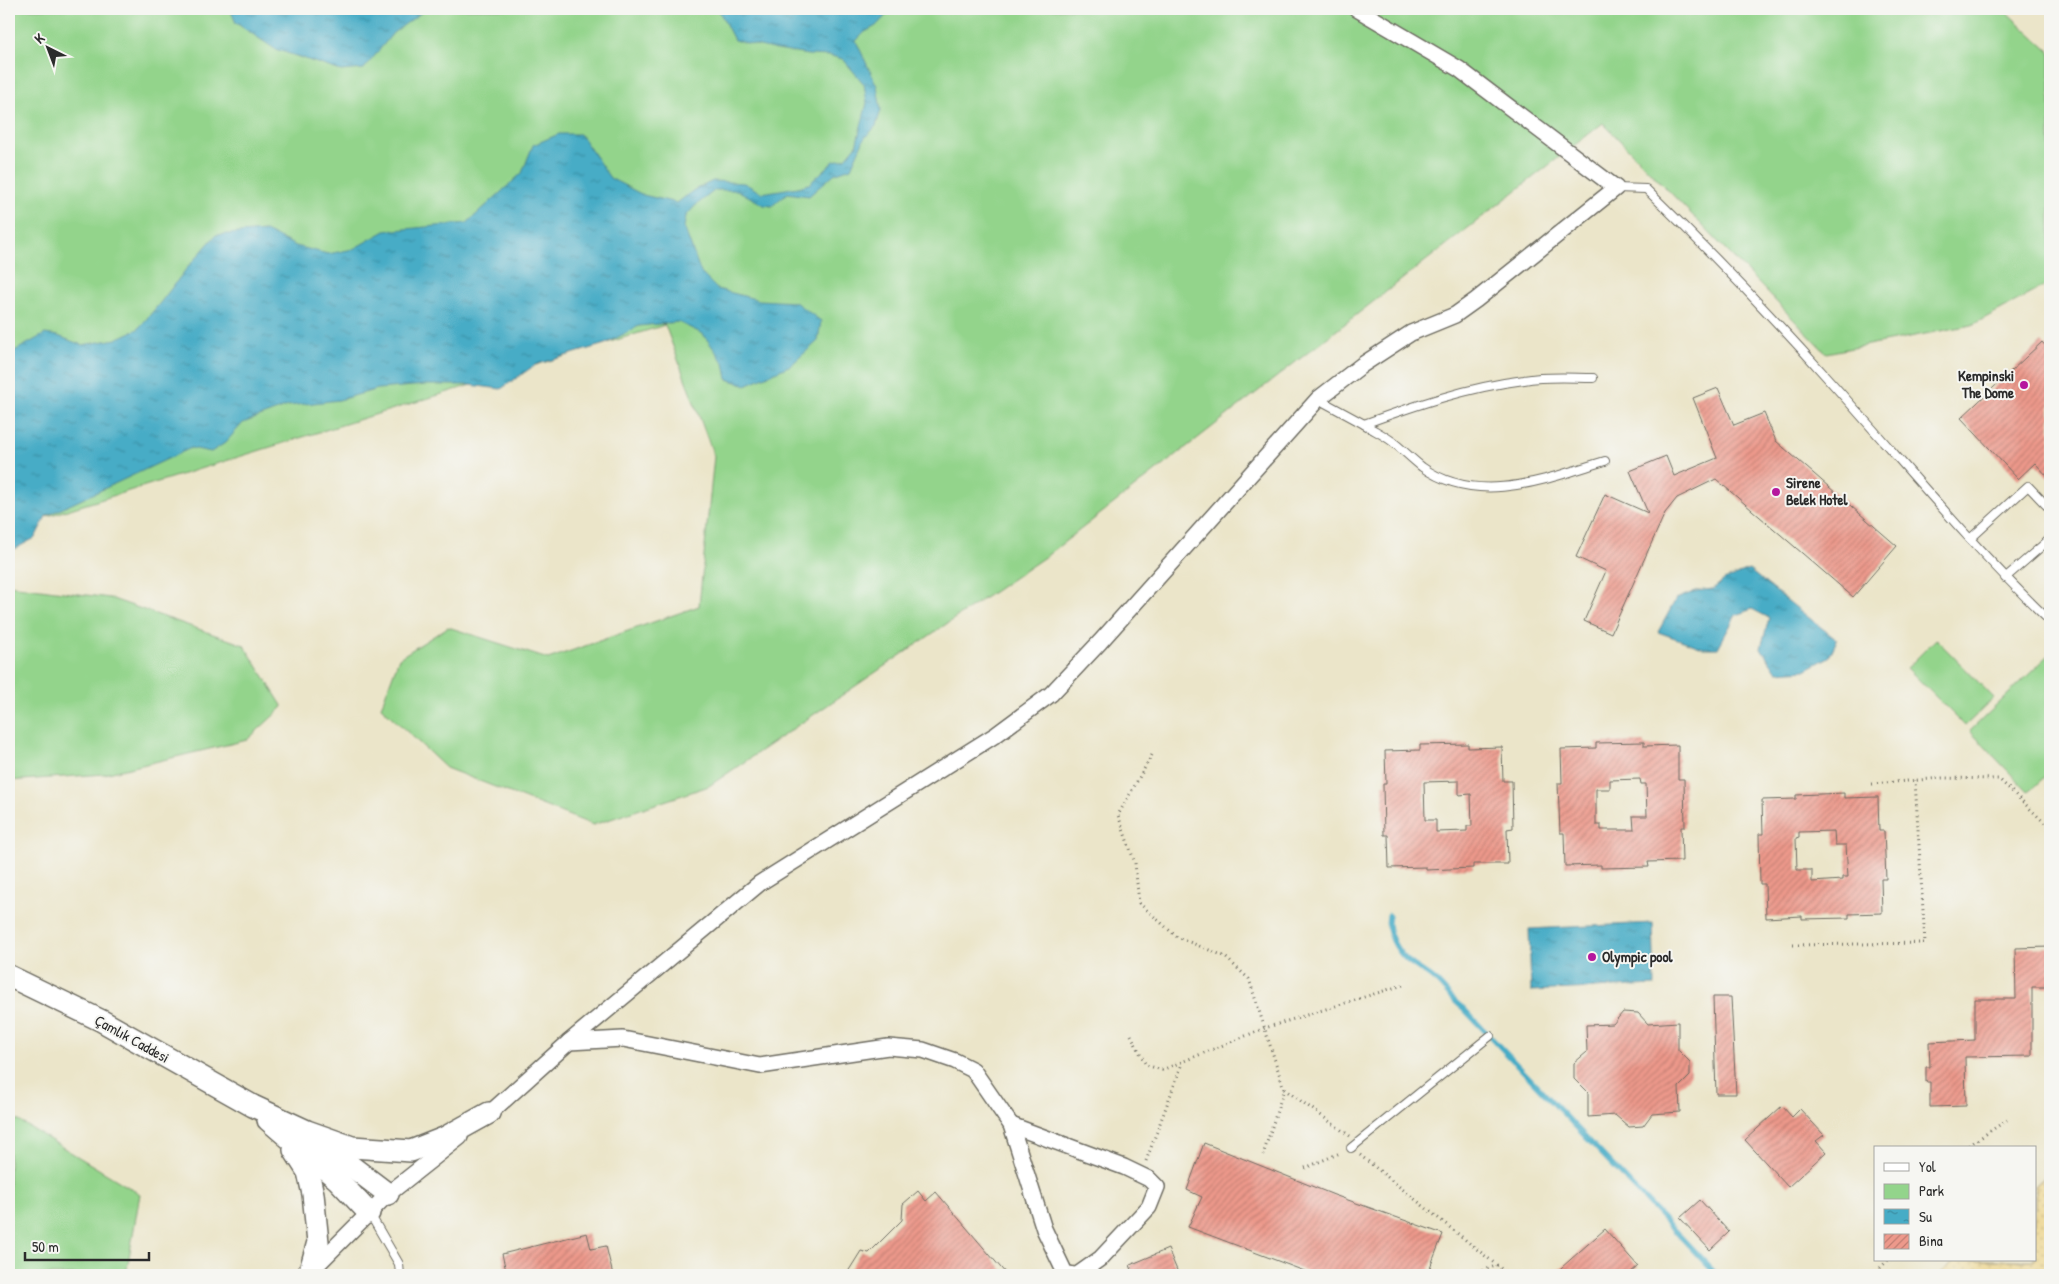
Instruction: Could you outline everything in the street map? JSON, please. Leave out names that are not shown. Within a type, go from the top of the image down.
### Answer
[{"type":"street","points":[[308,1275],[388,1194],[490,1114],[568,1042],[760,884],[997,734],[1051,694],[1318,399],[1411,333],[1455,315],[1616,188],[1459,70],[1357,9]]},
{"type":"street","name":"Çamlık Caddesi","points":[[9,976],[102,1022],[253,1106]]},
{"type":"street","points":[[568,1042],[623,1038],[760,1066],[888,1047],[923,1050],[955,1061],[973,1070],[1010,1125],[1044,1229],[1064,1273],[1076,1275],[1101,1258],[1149,1206],[1157,1187],[1149,1179],[1141,1175],[1010,1125]]},
{"type":"street","points":[[253,1106],[307,1131],[352,1147],[411,1151],[444,1138],[490,1114]]},
{"type":"street","points":[[253,1106],[286,1137],[338,1180],[369,1212]]},
{"type":"street","points":[[307,1131],[348,1165],[388,1194]]},
{"type":"street","points":[[286,1137],[308,1172],[313,1194],[318,1242],[308,1275]]},
{"type":"lane","points":[[1616,188],[1646,189],[1688,229],[1830,380],[2005,578],[2050,621]]},
{"type":"lane","points":[[1364,424],[1418,404],[1525,379],[1593,378]]},
{"type":"lane","points":[[1318,399],[1392,441],[1423,467],[1450,482],[1486,488],[1532,484],[1605,461]]},
{"type":"lane","points":[[1970,539],[2028,486],[2050,509]]},
{"type":"lane","points":[[2005,578],[2050,539]]},
{"type":"lane","points":[[1351,1148],[1490,1036]]},
{"type":"lane","points":[[369,1212],[399,1264],[400,1275]]},
{"type":"path","points":[[1152,755],[1118,815],[1135,863],[1139,903],[1177,937],[1224,956],[1249,979],[1284,1089],[1263,1155]]},
{"type":"path","points":[[1872,784],[1942,778],[1999,779],[2050,828]]},
{"type":"path","points":[[1793,945],[1925,943],[1915,780]]},
{"type":"path","points":[[1131,1035],[1146,1065],[1162,1070],[1265,1028],[1406,984]]},
{"type":"path","points":[[1141,1175],[1182,1063]]},
{"type":"path","points":[[1284,1089],[1350,1134],[1351,1148],[1509,1275]]},
{"type":"path","points":[[1968,1146],[2007,1120]]},
{"type":"path","points":[[1305,1168],[1351,1148]]},
{"type":"path","points":[[1874,1275],[1886,1262]]},
{"type":"path","points":[[1481,1275],[1482,1271],[1498,1265]]},
{"type":"green space","points":[[9,9],[2003,9],[2050,52],[2050,283],[1972,325],[1826,353],[1603,123],[1049,554],[709,786],[593,825],[446,768],[381,707],[399,658],[448,627],[548,659],[699,606],[714,456],[665,325],[9,528]]},
{"type":"green space","points":[[9,585],[110,598],[244,645],[283,707],[247,740],[104,774],[9,781]]},
{"type":"green space","points":[[1936,639],[1994,698],[1965,726],[1907,668]]},
{"type":"green space","points":[[2050,654],[2050,772],[2028,792],[1970,731]]},
{"type":"green space","points":[[9,1115],[140,1194],[126,1275],[9,1275]]},
{"type":"sand","points":[[2050,1172],[2050,1275],[1939,1275],[1953,1262],[2036,1262],[2036,1185]]},
{"type":"water","points":[[230,9],[423,9],[422,12],[393,33],[364,69],[341,71],[275,49],[236,23]]},
{"type":"water","points":[[718,9],[892,9],[876,26],[865,32],[856,41],[877,86],[881,110],[876,126],[864,139],[851,168],[834,174],[809,196],[787,193],[772,206],[764,205],[737,190],[715,190],[686,216],[684,227],[701,273],[717,289],[759,300],[795,302],[821,321],[818,341],[791,365],[746,385],[727,379],[724,363],[703,334],[678,322],[639,326],[605,344],[535,365],[501,389],[470,385],[425,385],[378,389],[339,400],[288,406],[243,423],[225,443],[211,452],[191,448],[46,516],[35,538],[9,552],[9,354],[45,334],[58,336],[82,345],[116,339],[138,329],[216,235],[265,231],[296,246],[328,254],[353,249],[385,231],[467,223],[522,173],[533,145],[559,134],[580,134],[610,178],[643,195],[677,203],[694,190],[713,181],[744,183],[762,193],[798,187],[809,184],[834,161],[846,158],[856,146],[867,103],[864,84],[843,59],[777,50],[734,40]]},
{"type":"water","points":[[1749,570],[1837,640],[1829,657],[1805,670],[1777,672],[1761,648],[1769,618],[1752,609],[1736,615],[1718,648],[1703,648],[1658,632],[1676,599],[1696,591],[1713,589],[1724,580]]},
{"type":"water","name":"Olympic pool","points":[[1653,923],[1655,985],[1531,991],[1529,929]]},
{"type":"building","name":"Kempinski The Dome","points":[[2042,342],[2050,351],[2050,479],[2035,463],[2018,479],[1961,418]]},
{"type":"building","points":[[1718,388],[1734,425],[1764,413],[1776,441],[1897,546],[1853,597],[1716,479],[1677,498],[1665,513],[1611,633],[1584,621],[1606,571],[1576,557],[1605,494],[1648,513],[1630,471],[1666,456],[1674,476],[1717,458],[1693,398]]},
{"type":"building","points":[[1644,742],[1644,746],[1678,745],[1678,779],[1684,779],[1685,827],[1681,827],[1682,861],[1648,862],[1649,867],[1601,868],[1601,865],[1565,866],[1564,833],[1560,833],[1558,783],[1562,783],[1561,749],[1596,748],[1596,743]],"holes":[[[1640,779],[1641,784],[1646,784],[1647,816],[1633,816],[1634,830],[1601,830],[1601,825],[1596,825],[1596,789],[1610,789],[1610,780]]]},
{"type":"building","points":[[1468,744],[1468,748],[1502,747],[1503,781],[1512,781],[1513,828],[1507,829],[1508,864],[1473,864],[1473,868],[1426,870],[1426,867],[1389,868],[1388,835],[1384,835],[1383,784],[1386,784],[1385,751],[1420,750],[1420,745]],"holes":[[[1459,781],[1459,795],[1471,794],[1472,826],[1467,826],[1467,831],[1436,832],[1436,820],[1425,820],[1424,782]]]},
{"type":"building","points":[[1844,793],[1844,798],[1878,797],[1879,831],[1884,831],[1886,879],[1881,879],[1882,913],[1849,914],[1849,918],[1802,919],[1802,916],[1766,918],[1765,884],[1760,884],[1759,834],[1763,834],[1762,800],[1796,799],[1796,795]],"holes":[[[1834,831],[1835,845],[1846,845],[1848,877],[1842,877],[1842,880],[1812,882],[1812,870],[1797,870],[1796,838],[1799,837],[1799,832]]]},
{"type":"building","points":[[2050,947],[2050,987],[2032,987],[2032,1056],[1965,1057],[1966,1106],[1930,1107],[1930,1082],[1926,1082],[1926,1067],[1930,1067],[1929,1042],[1975,1040],[1975,999],[2016,999],[2015,948]]},
{"type":"building","points":[[1713,997],[1731,997],[1736,1094],[1716,1094]]},
{"type":"building","points":[[1623,1012],[1638,1013],[1648,1024],[1678,1022],[1678,1050],[1690,1062],[1690,1076],[1679,1087],[1680,1112],[1652,1114],[1643,1126],[1629,1127],[1615,1115],[1588,1117],[1588,1093],[1574,1079],[1574,1063],[1587,1052],[1586,1025],[1613,1024]]},
{"type":"building","points":[[1782,1106],[1792,1117],[1800,1109],[1824,1135],[1816,1141],[1826,1152],[1788,1187],[1745,1140]]},
{"type":"building","points":[[1204,1143],[1334,1195],[1443,1234],[1429,1270],[1420,1275],[1315,1275],[1188,1227],[1202,1197],[1187,1190]]},
{"type":"building","points":[[918,1191],[926,1201],[936,1192],[1007,1275],[846,1275],[861,1251],[869,1253],[902,1220],[903,1204]]},
{"type":"building","points":[[1700,1200],[1729,1232],[1710,1250],[1680,1218]]},
{"type":"building","points":[[1605,1229],[1638,1266],[1628,1275],[1553,1275]]},
{"type":"building","points":[[587,1233],[591,1249],[606,1246],[613,1275],[507,1275],[502,1254]]},
{"type":"building","points":[[1168,1249],[1179,1275],[1134,1275],[1130,1265]]},
{"type":"waterway","points":[[1389,915],[1388,925],[1390,934],[1403,956],[1438,983],[1463,1008],[1717,1275]]},
{"type":"place","name":"Kempinski The Dome","points":[[2024,385]]},
{"type":"place","name":"Sirene Belek Hotel","points":[[1776,492]]},
{"type":"place","name":"Olympic pool","points":[[1592,957]]}]
